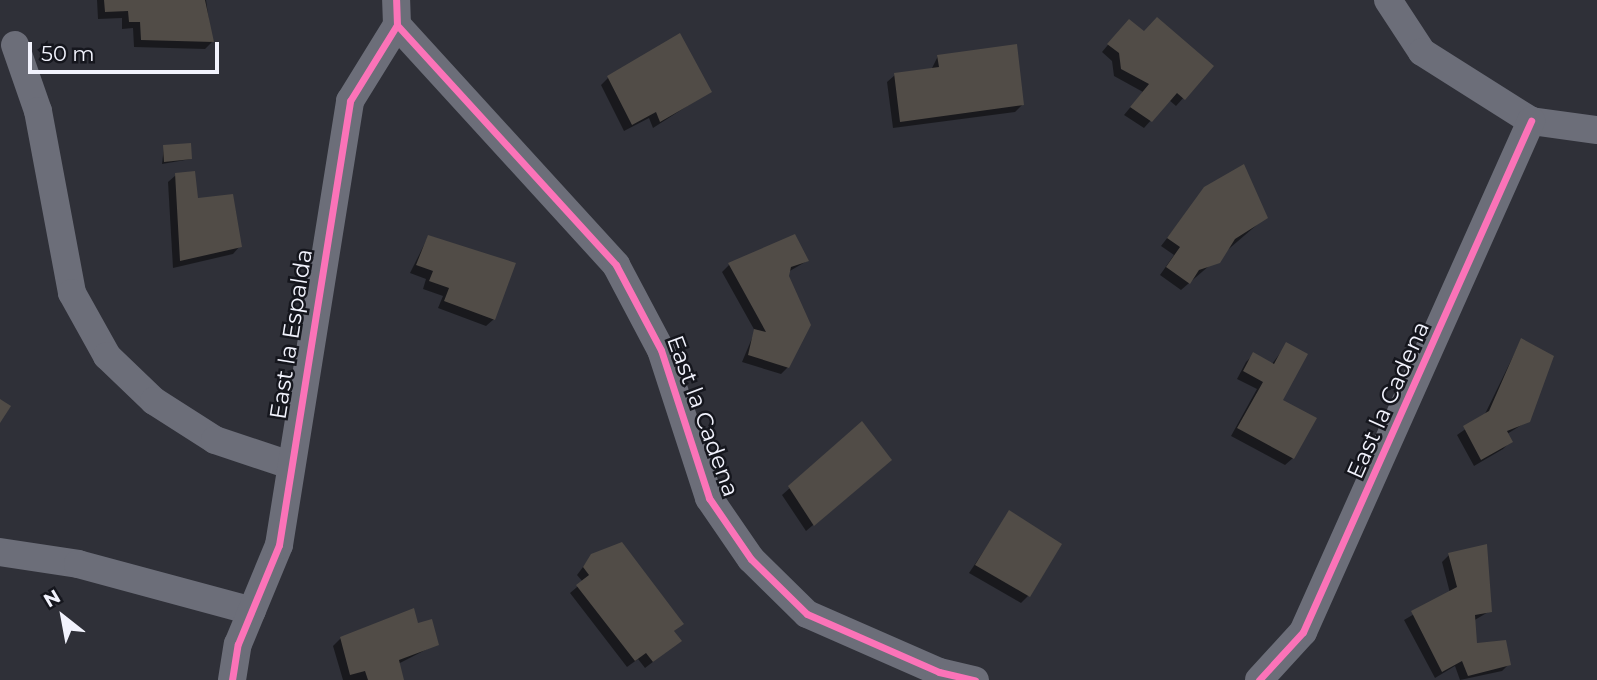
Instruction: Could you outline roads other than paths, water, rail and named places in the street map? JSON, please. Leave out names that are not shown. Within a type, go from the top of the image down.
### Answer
[{"type":"street","points":[[1388,0],[1422,52],[1531,121],[1597,130]]},
{"type":"street","name":"East la Cadena","points":[[397,13],[616,265],[661,350],[709,498],[751,559],[807,614],[939,671],[975,680]]},
{"type":"street","name":"East la Espalda","points":[[232,680],[252,611],[279,545],[350,101],[397,13]]},
{"type":"street","points":[[15,45],[38,111],[72,293],[125,378],[215,440],[290,465]]},
{"type":"street","name":"East la Cadena","points":[[1259,680],[1303,632],[1531,121]]},
{"type":"street","points":[[0,552],[78,564],[252,611]]}]
